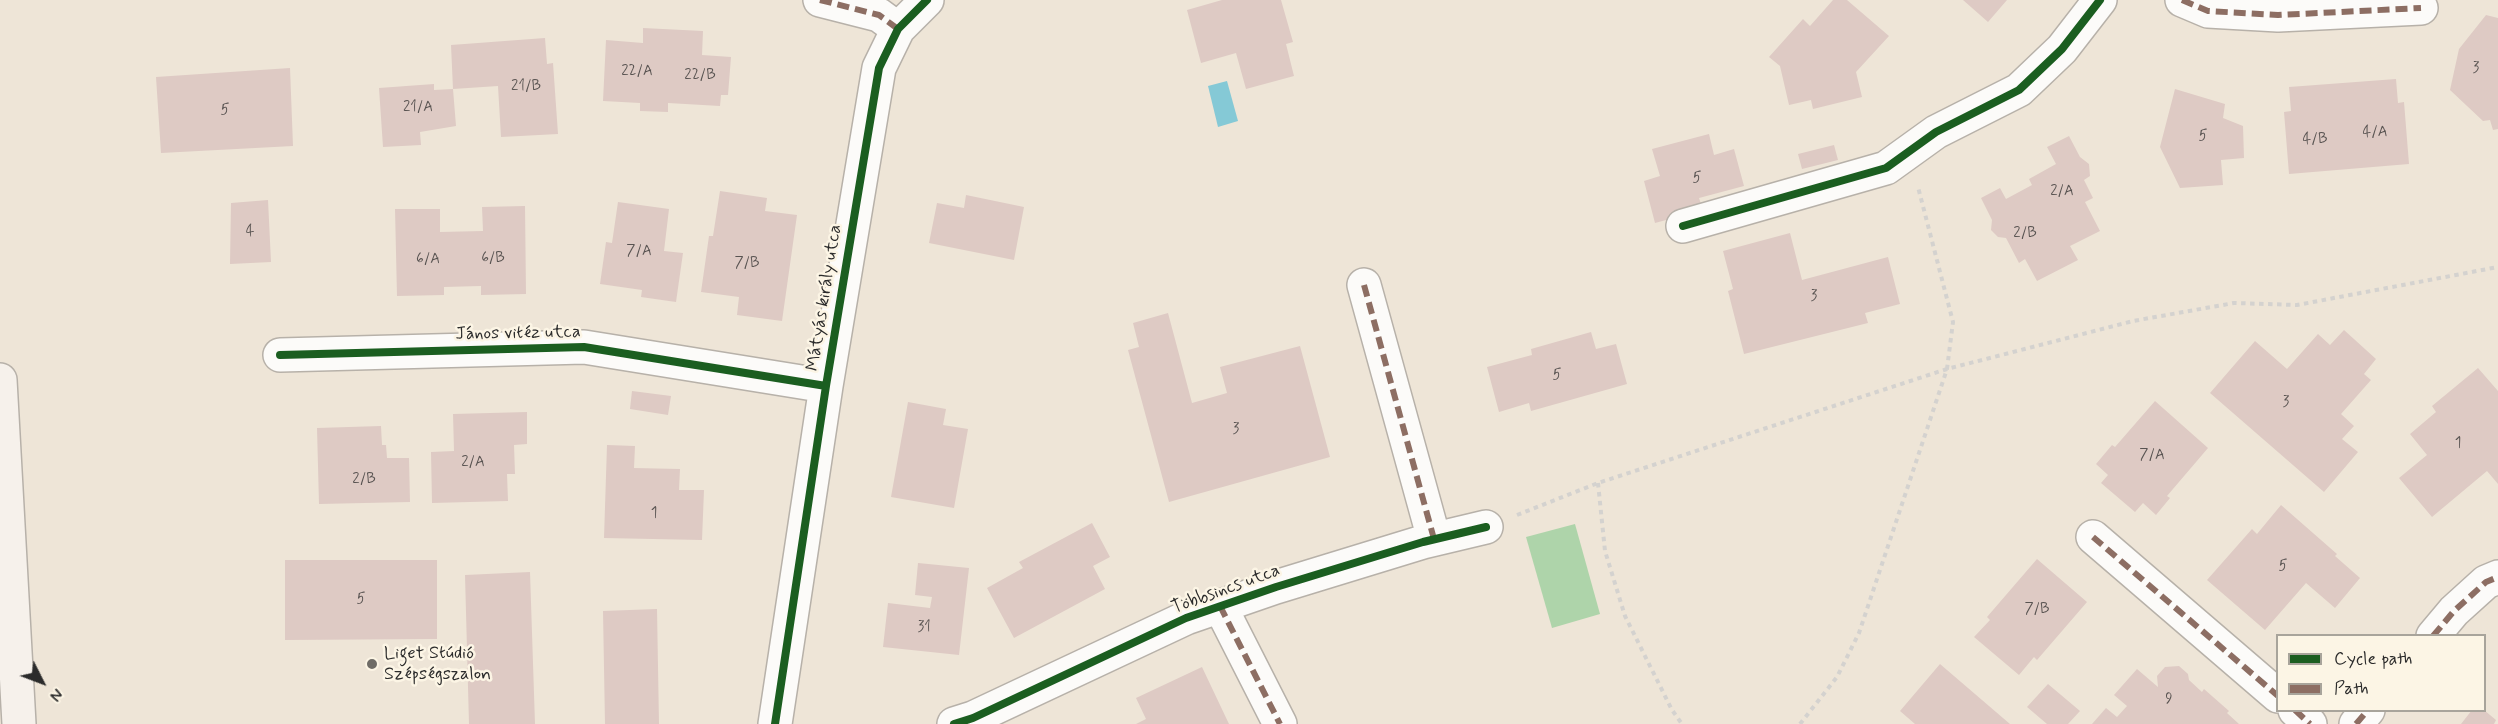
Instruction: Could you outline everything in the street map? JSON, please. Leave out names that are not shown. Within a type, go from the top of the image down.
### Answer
[{"type":"main road","points":[[0,380],[19,724]]},
{"type":"street","points":[[820,0],[879,15],[898,29]]},
{"type":"street","name":"Mátyás király utca","points":[[775,724],[826,386],[879,68],[898,29],[927,0]]},
{"type":"street","points":[[1683,226],[1886,168],[1936,132],[2019,90],[2062,50],[2100,0]]},
{"type":"street","points":[[2182,0],[2208,11],[2278,15],[2421,9]]},
{"type":"street","points":[[1364,285],[1434,539]]},
{"type":"street","name":"János vitéz utca","points":[[280,354],[584,347],[826,386]]},
{"type":"street","name":"Többsincs utca","points":[[954,724],[973,718],[1186,618],[1276,587],[1434,539],[1486,527]]},
{"type":"street","points":[[2093,537],[2276,695]]},
{"type":"street","points":[[2435,634],[2454,611],[2486,582],[2498,577]]},
{"type":"street","points":[[1220,606],[1280,724]]},
{"type":"street","points":[[2296,712],[2310,724]]},
{"type":"street","points":[[2356,724],[2367,712]]},
{"type":"path","points":[[1800,724],[1837,677],[1859,633],[1947,369],[1953,322],[1908,152]]},
{"type":"path","points":[[1486,527],[1598,483],[1947,369],[2133,321],[2234,303],[2297,305],[2498,267]]},
{"type":"path","points":[[1598,483],[1605,551],[1625,616],[1672,710],[1682,724]]},
{"type":"green space","points":[[1575,524],[1600,614],[1552,628],[1526,537]]},
{"type":"water","points":[[1227,81],[1238,121],[1218,127],[1208,86]]},
{"type":"building","points":[[1222,0],[1281,0],[1293,42],[1286,44],[1294,76],[1246,89],[1236,53],[1201,63],[1187,10]]},
{"type":"building","points":[[1833,0],[1847,0],[1889,36],[1856,72],[1862,97],[1813,109],[1811,100],[1789,105],[1780,66],[1769,57],[1803,19],[1810,26]]},
{"type":"building","points":[[1963,0],[2007,0],[1988,22]]},
{"type":"building","points":[[2486,15],[2498,18],[2498,129],[2493,130],[2490,120],[2483,121],[2450,90],[2459,49]]},
{"type":"building","points":[[643,28],[703,31],[702,55],[731,57],[728,95],[721,95],[720,106],[668,103],[668,112],[640,111],[640,103],[603,101],[606,40],[643,43]]},
{"type":"building","points":[[545,38],[547,64],[553,63],[558,134],[501,137],[498,86],[453,89],[451,45]]},
{"type":"building","points":[[290,68],[293,146],[161,153],[156,77]]},
{"type":"building","points":[[2396,79],[2398,103],[2404,102],[2409,164],[2289,174],[2284,112],[2291,111],[2289,87]]},
{"type":"building","points":[[434,84],[434,90],[453,89],[456,126],[420,132],[421,145],[383,147],[379,88]]},
{"type":"building","points":[[2175,89],[2225,104],[2223,118],[2243,126],[2244,158],[2221,160],[2223,185],[2180,188],[2160,147]]},
{"type":"building","points":[[1709,134],[1714,155],[1734,149],[1744,186],[1699,198],[1703,210],[1655,223],[1644,181],[1660,176],[1652,149]]},
{"type":"building","points":[[2069,136],[2080,157],[2089,164],[2090,176],[2084,180],[2093,198],[2085,202],[2100,231],[2070,246],[2078,260],[2037,281],[2025,259],[2019,263],[2006,238],[1998,237],[1991,230],[1992,220],[1981,198],[2000,188],[2006,199],[2032,185],[2029,179],[2056,164],[2047,147]]},
{"type":"building","points":[[1834,145],[1838,160],[1802,169],[1798,154]]},
{"type":"building","points":[[720,191],[767,198],[765,211],[797,215],[782,321],[737,315],[739,297],[701,292],[709,236],[713,236]]},
{"type":"building","points":[[966,195],[1024,207],[1014,260],[929,243],[937,203],[964,208]]},
{"type":"building","points":[[268,200],[271,262],[230,264],[231,203]]},
{"type":"building","points":[[618,202],[669,209],[664,251],[683,253],[676,302],[641,297],[642,290],[600,284],[606,242],[612,243]]},
{"type":"building","points":[[525,206],[526,294],[481,295],[481,286],[444,287],[444,295],[397,296],[395,209],[440,209],[440,232],[483,231],[482,207]]},
{"type":"building","points":[[1790,233],[1802,280],[1888,257],[1900,304],[1865,313],[1868,323],[1744,354],[1728,291],[1733,289],[1723,251]]},
{"type":"building","points":[[1168,313],[1192,403],[1227,393],[1220,367],[1300,346],[1330,457],[1169,502],[1128,350],[1139,347],[1133,323]]},
{"type":"building","points":[[2344,330],[2376,359],[2364,374],[2371,380],[2341,414],[2354,426],[2342,439],[2358,452],[2324,492],[2210,393],[2255,341],[2287,369],[2318,334],[2330,345]]},
{"type":"building","points":[[1591,332],[1596,349],[1616,344],[1627,384],[1531,411],[1529,403],[1499,412],[1487,367],[1532,355],[1531,349]]},
{"type":"building","points":[[2478,368],[2498,391],[2498,484],[2487,471],[2432,517],[2399,478],[2427,455],[2410,434],[2436,412],[2432,406]]},
{"type":"building","points":[[632,391],[671,396],[668,415],[630,409]]},
{"type":"building","points":[[2155,401],[2208,448],[2167,496],[2170,498],[2156,515],[2143,503],[2135,512],[2101,483],[2108,475],[2096,464],[2112,445],[2115,447]]},
{"type":"building","points":[[908,402],[946,409],[943,425],[968,429],[954,508],[891,497]]},
{"type":"building","points":[[527,412],[527,444],[514,445],[515,474],[507,474],[508,501],[432,503],[431,452],[454,451],[453,414]]},
{"type":"building","points":[[381,426],[382,445],[386,445],[387,458],[409,458],[410,502],[319,504],[317,428]]},
{"type":"building","points":[[607,445],[635,446],[634,468],[680,469],[679,490],[704,490],[702,540],[604,538]]},
{"type":"building","points":[[2281,505],[2337,554],[2335,556],[2360,578],[2335,608],[2306,583],[2265,630],[2207,580],[2252,529],[2257,534]]},
{"type":"building","points":[[1092,523],[1110,557],[1093,566],[1105,589],[1014,638],[987,588],[1023,568],[1019,562]]},
{"type":"building","points":[[2037,559],[2087,602],[2037,660],[2034,657],[2019,675],[1974,637],[1990,620],[1987,617]]},
{"type":"building","points":[[285,560],[437,560],[437,639],[285,640]]},
{"type":"building","points":[[918,563],[969,568],[959,655],[883,647],[888,603],[930,608],[932,597],[915,595]]},
{"type":"building","points":[[530,572],[535,724],[469,724],[465,575]]},
{"type":"building","points":[[657,609],[659,724],[605,724],[603,611]]},
{"type":"building","points":[[1940,664],[2010,724],[1915,724],[1900,711]]},
{"type":"building","points":[[2179,666],[2188,674],[2189,680],[2202,692],[2204,689],[2229,711],[2227,713],[2239,724],[2092,724],[2106,708],[2117,717],[2127,706],[2114,695],[2137,669],[2158,687],[2157,676],[2165,667]]},
{"type":"building","points":[[1202,667],[1229,724],[1136,724],[1146,719],[1136,698]]},
{"type":"building","points":[[2048,684],[2080,711],[2068,724],[2047,724],[2027,707]]},
{"type":"building","points":[[2470,712],[2486,712],[2496,720],[2494,724],[2461,724]]},
{"type":"marked path","points":[[820,0],[879,15],[898,29]]},
{"type":"marked path","points":[[2182,0],[2208,11],[2278,15],[2421,8]]},
{"type":"marked path","points":[[1364,285],[1434,539]]},
{"type":"marked path","points":[[2093,537],[2276,694]]},
{"type":"marked path","points":[[2435,634],[2454,611],[2486,582],[2498,577]]},
{"type":"marked path","points":[[1220,606],[1280,724]]},
{"type":"marked path","points":[[2297,712],[2310,724]]},
{"type":"marked path","points":[[2356,724],[2366,712]]},
{"type":"cycle path","points":[[775,724],[826,386],[879,68],[898,29],[927,0]]},
{"type":"cycle path","points":[[1683,226],[1886,168],[1936,132],[2019,90],[2062,49],[2100,0]]},
{"type":"cycle path","points":[[280,355],[584,347],[826,386]]},
{"type":"cycle path","points":[[954,724],[973,718],[1186,618],[1276,587],[1423,542],[1486,527]]},
{"type":"place","name":"Liget Stúdió Szépségszalon","points":[[372,664]]}]
